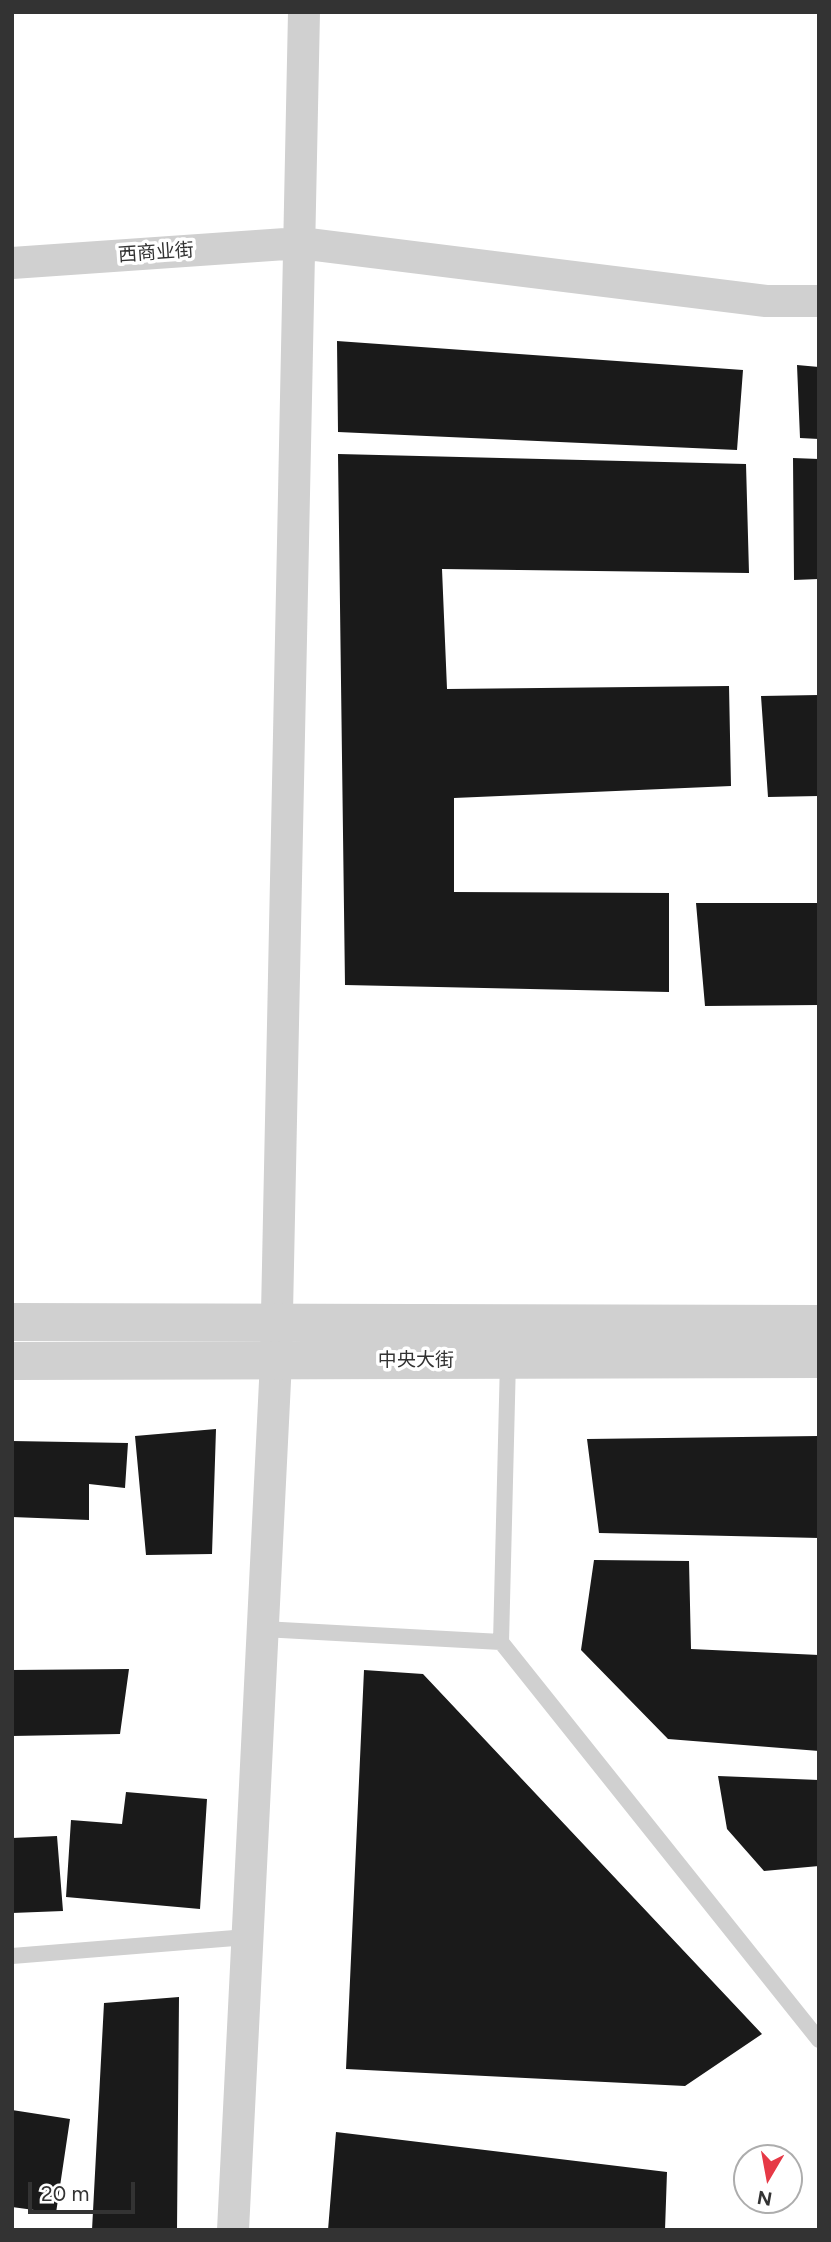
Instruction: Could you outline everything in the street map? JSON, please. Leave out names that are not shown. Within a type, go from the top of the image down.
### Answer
[{"type":"street","points":[[233,2230],[276,1361],[304,12]]},
{"type":"street","name":"西商业街","points":[[12,262],[300,243],[766,301],[819,301]]},
{"type":"street","points":[[12,1322],[819,1324]]},
{"type":"street","name":"中央大街","points":[[12,1361],[819,1359]]},
{"type":"lane","points":[[508,1360],[501,1642],[819,2040]]},
{"type":"lane","points":[[262,1629],[501,1642]]},
{"type":"lane","points":[[12,1956],[247,1937]]},
{"type":"building","points":[[337,341],[743,370],[737,450],[338,432]]},
{"type":"building","points":[[797,365],[819,367],[819,439],[800,438]]},
{"type":"building","points":[[338,454],[746,464],[749,573],[442,569],[447,689],[729,686],[731,786],[454,798],[454,892],[669,893],[669,992],[345,985]]},
{"type":"building","points":[[793,458],[819,459],[819,579],[794,580]]},
{"type":"building","points":[[819,695],[819,796],[768,797],[761,696]]},
{"type":"building","points":[[696,903],[819,903],[819,1005],[705,1006]]},
{"type":"building","points":[[216,1429],[212,1554],[146,1555],[135,1436]]},
{"type":"building","points":[[819,1436],[819,1538],[599,1533],[587,1439]]},
{"type":"building","points":[[12,1441],[128,1443],[125,1488],[89,1484],[89,1520],[12,1517]]},
{"type":"building","points":[[594,1560],[689,1561],[691,1649],[819,1655],[819,1751],[668,1739],[581,1650]]},
{"type":"building","points":[[129,1669],[120,1734],[12,1736],[12,1670]]},
{"type":"building","points":[[364,1670],[423,1674],[762,2034],[685,2086],[346,2069]]},
{"type":"building","points":[[718,1776],[819,1780],[819,1866],[764,1871],[727,1829]]},
{"type":"building","points":[[126,1792],[207,1799],[200,1909],[66,1897],[71,1820],[122,1824]]},
{"type":"building","points":[[57,1836],[63,1911],[12,1913],[12,1838]]},
{"type":"building","points":[[179,1997],[177,2230],[92,2230],[104,2003]]},
{"type":"building","points":[[12,2110],[70,2119],[56,2213],[12,2207]]},
{"type":"building","points":[[336,2132],[667,2172],[665,2230],[328,2230]]}]
